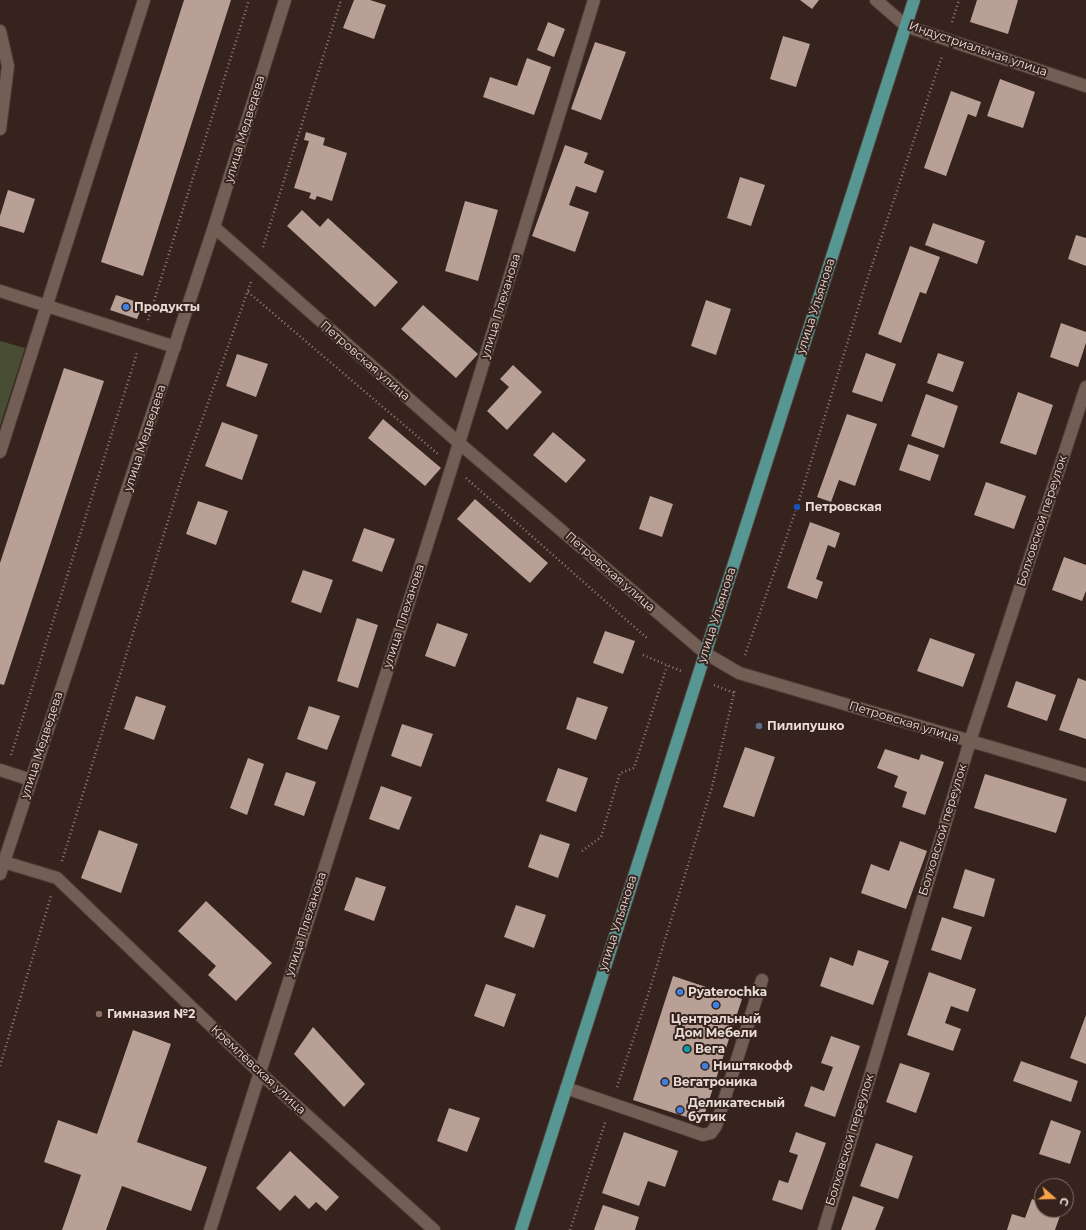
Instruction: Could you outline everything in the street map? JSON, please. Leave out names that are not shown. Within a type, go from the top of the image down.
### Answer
[{"type":"main road","name":"улица Ульянова","points":[[521,1230],[914,0]]},
{"type":"street","points":[[0,452],[144,0]]},
{"type":"street","name":"улица Медведева","points":[[2,868],[214,227],[285,0]]},
{"type":"street","name":"улица Плеханова","points":[[210,1230],[459,443],[594,0]]},
{"type":"street","name":"Индустриальная улица","points":[[876,0],[906,26],[1086,86]]},
{"type":"street","points":[[0,31],[8,66],[0,129]]},
{"type":"street","name":"Петровская улица","points":[[214,227],[459,443],[705,653],[739,673],[1086,774]]},
{"type":"street","points":[[0,291],[175,346]]},
{"type":"street","name":"Болховской переулок","points":[[824,1230],[970,741],[1086,387]]},
{"type":"street","points":[[3,771],[31,780]]},
{"type":"street","name":"Кремлёвская улица","points":[[2,868],[57,878],[259,1072],[434,1230]]},
{"type":"street","points":[[566,1088],[703,1136],[711,1133],[716,1126],[762,980]]},
{"type":"path","points":[[3,771],[249,0]]},
{"type":"path","points":[[0,1066],[182,476],[257,266],[341,0]]},
{"type":"path","points":[[570,1230],[647,998],[712,787],[739,673],[797,507],[863,292],[959,0]]},
{"type":"path","points":[[582,851],[601,837],[620,773],[634,768],[668,666]]},
{"type":"green space","points":[[0,341],[25,348],[0,426]]},
{"type":"building","points":[[184,0],[231,0],[143,276],[101,262]]},
{"type":"building","points":[[354,0],[370,0],[386,5],[374,39],[343,28]]},
{"type":"building","points":[[800,0],[819,0],[812,9]]},
{"type":"building","points":[[977,0],[1018,0],[1008,34],[970,22]]},
{"type":"building","points":[[548,22],[565,29],[554,57],[537,50]]},
{"type":"building","points":[[783,36],[810,44],[796,87],[770,79]]},
{"type":"building","points":[[595,42],[626,52],[601,120],[571,109]]},
{"type":"building","points":[[527,58],[551,67],[534,115],[483,97],[490,77],[517,86]]},
{"type":"building","points":[[1000,79],[1035,92],[1023,128],[987,116]]},
{"type":"building","points":[[951,91],[981,102],[976,117],[968,114],[946,176],[924,168]]},
{"type":"building","points":[[306,132],[325,138],[323,145],[347,153],[332,201],[317,196],[315,200],[309,198],[311,193],[294,188],[309,141],[304,140]]},
{"type":"building","points":[[565,145],[588,153],[584,163],[604,171],[596,193],[576,186],[569,205],[589,212],[575,252],[532,236]]},
{"type":"building","points":[[740,177],[765,185],[751,226],[727,218]]},
{"type":"building","points":[[8,190],[35,199],[24,233],[0,226],[0,216]]},
{"type":"building","points":[[465,201],[498,210],[478,281],[445,271]]},
{"type":"building","points":[[302,210],[320,227],[328,218],[398,282],[375,307],[287,226]]},
{"type":"building","points":[[933,223],[985,241],[977,264],[925,245]]},
{"type":"building","points":[[1076,235],[1086,238],[1086,266],[1068,259]]},
{"type":"building","points":[[910,246],[940,257],[926,294],[920,292],[901,343],[878,334]]},
{"type":"building","name":"Продукты","points":[[116,295],[143,304],[137,319],[110,310]]},
{"type":"building","points":[[706,300],[731,309],[716,355],[691,346]]},
{"type":"building","points":[[423,305],[478,354],[456,378],[401,329]]},
{"type":"building","points":[[1061,323],[1086,332],[1086,343],[1078,367],[1050,357]]},
{"type":"building","points":[[866,353],[896,364],[882,402],[852,392]]},
{"type":"building","points":[[938,353],[964,362],[953,392],[927,383]]},
{"type":"building","points":[[237,354],[268,364],[256,397],[226,386]]},
{"type":"building","points":[[513,365],[542,392],[507,430],[487,411],[509,387],[500,379]]},
{"type":"building","points":[[64,368],[104,381],[4,685],[0,684],[0,563]]},
{"type":"building","points":[[1018,392],[1053,405],[1036,455],[1000,443]]},
{"type":"building","points":[[926,394],[958,406],[944,448],[911,436]]},
{"type":"building","points":[[847,414],[877,424],[855,486],[839,480],[831,502],[817,497]]},
{"type":"building","points":[[383,419],[441,468],[425,486],[368,438]]},
{"type":"building","points":[[222,422],[258,435],[242,480],[205,466]]},
{"type":"building","points":[[553,432],[586,460],[566,483],[533,455]]},
{"type":"building","points":[[908,444],[939,455],[930,481],[899,470]]},
{"type":"building","points":[[986,482],[1026,496],[1014,529],[974,515]]},
{"type":"building","points":[[650,496],[673,504],[662,537],[639,529]]},
{"type":"building","points":[[475,499],[548,563],[530,583],[457,519]]},
{"type":"building","points":[[198,501],[228,511],[216,545],[186,534]]},
{"type":"building","points":[[810,522],[840,533],[835,548],[828,545],[816,579],[823,582],[817,599],[787,588]]},
{"type":"building","points":[[364,528],[395,539],[382,572],[352,561]]},
{"type":"building","points":[[1064,557],[1086,565],[1086,591],[1082,601],[1052,590]]},
{"type":"building","points":[[303,570],[333,580],[321,613],[291,602]]},
{"type":"building","points":[[357,618],[378,625],[358,688],[337,681]]},
{"type":"building","points":[[437,623],[468,634],[455,667],[425,656]]},
{"type":"building","points":[[605,631],[635,641],[623,674],[593,663]]},
{"type":"building","points":[[930,638],[975,654],[963,687],[917,671]]},
{"type":"building","points":[[1078,678],[1086,681],[1086,739],[1059,730]]},
{"type":"building","points":[[1016,681],[1056,695],[1047,721],[1007,707]]},
{"type":"building","points":[[136,696],[166,706],[154,740],[124,729]]},
{"type":"building","points":[[577,697],[608,707],[596,740],[566,729]]},
{"type":"building","points":[[309,706],[340,716],[327,750],[297,739]]},
{"type":"building","points":[[402,724],[433,734],[421,767],[391,756]]},
{"type":"building","points":[[745,747],[775,757],[754,817],[723,807]]},
{"type":"building","points":[[885,749],[919,760],[921,754],[944,762],[925,815],[902,807],[907,792],[894,787],[898,776],[877,768]]},
{"type":"building","points":[[248,758],[264,764],[247,815],[230,808]]},
{"type":"building","points":[[558,768],[588,778],[576,812],[546,801]]},
{"type":"building","points":[[286,772],[316,782],[304,816],[274,805]]},
{"type":"building","points":[[985,774],[1067,799],[1056,833],[974,808]]},
{"type":"building","points":[[381,786],[412,797],[399,830],[369,819]]},
{"type":"building","points":[[99,830],[138,844],[121,893],[81,878]]},
{"type":"building","points":[[540,834],[570,844],[558,878],[528,867]]},
{"type":"building","points":[[900,841],[927,851],[906,909],[861,893],[871,864],[889,871]]},
{"type":"building","points":[[965,869],[995,879],[984,917],[953,908]]},
{"type":"building","points":[[356,877],[386,887],[374,921],[344,910]]},
{"type":"building","points":[[206,901],[272,963],[236,1001],[208,975],[216,966],[178,931]]},
{"type":"building","points":[[516,905],[546,915],[534,948],[504,937]]},
{"type":"building","points":[[942,917],[972,927],[961,960],[931,950]]},
{"type":"building","points":[[858,950],[889,961],[873,1005],[820,986],[830,957],[853,966]]},
{"type":"building","points":[[929,972],[976,989],[968,1012],[951,1006],[945,1023],[961,1029],[953,1051],[907,1035]]},
{"type":"building","name":"Вега","points":[[673,976],[742,999],[702,1122],[633,1100]]},
{"type":"building","points":[[486,984],[516,994],[504,1027],[474,1016]]},
{"type":"building","points":[[1086,1015],[1086,1064],[1070,1058]]},
{"type":"building","points":[[313,1027],[365,1084],[344,1107],[294,1054]]},
{"type":"building","points":[[133,1030],[171,1044],[137,1142],[207,1167],[191,1211],[122,1186],[106,1230],[62,1230],[81,1175],[44,1162],[58,1120],[97,1134]]},
{"type":"building","points":[[831,1036],[860,1046],[835,1117],[804,1106],[811,1086],[824,1091],[833,1067],[821,1063]]},
{"type":"building","points":[[1021,1061],[1078,1081],[1071,1102],[1013,1081]]},
{"type":"building","points":[[900,1063],[930,1073],[916,1113],[886,1102]]},
{"type":"building","points":[[449,1108],[480,1118],[467,1152],[437,1141]]},
{"type":"building","points":[[1051,1120],[1081,1131],[1070,1164],[1039,1154]]},
{"type":"building","points":[[624,1132],[678,1151],[665,1187],[648,1181],[639,1206],[602,1193]]},
{"type":"building","points":[[796,1132],[826,1143],[802,1210],[772,1200],[779,1180],[788,1183],[798,1155],[789,1152]]},
{"type":"building","points":[[876,1143],[913,1156],[898,1199],[860,1186]]},
{"type":"building","points":[[290,1151],[339,1197],[326,1211],[316,1202],[309,1209],[295,1195],[280,1211],[256,1188]]},
{"type":"building","points":[[853,1196],[884,1207],[875,1230],[841,1230]]},
{"type":"building","points":[[1032,1199],[1034,1200],[1034,1218],[1059,1218],[1055,1230],[1007,1230],[1012,1214],[1025,1218]]},
{"type":"building","points":[[603,1205],[639,1217],[635,1230],[594,1230]]},
{"type":"place","name":"Продукты","points":[[126,307]]},
{"type":"place","name":"Петровская","points":[[797,507]]},
{"type":"place","name":"Пилипушко","points":[[759,726]]},
{"type":"place","name":"Pyaterochka","points":[[680,992]]},
{"type":"place","name":"Центральный Дом Мебели","points":[[716,1005]]},
{"type":"place","name":"Гимназия №2","points":[[99,1014]]},
{"type":"place","name":"Вега","points":[[687,1049]]},
{"type":"place","name":"Ништякофф","points":[[705,1066]]},
{"type":"place","name":"Вегатроника","points":[[665,1082]]},
{"type":"place","name":"Деликатесный бутик","points":[[680,1110]]}]
